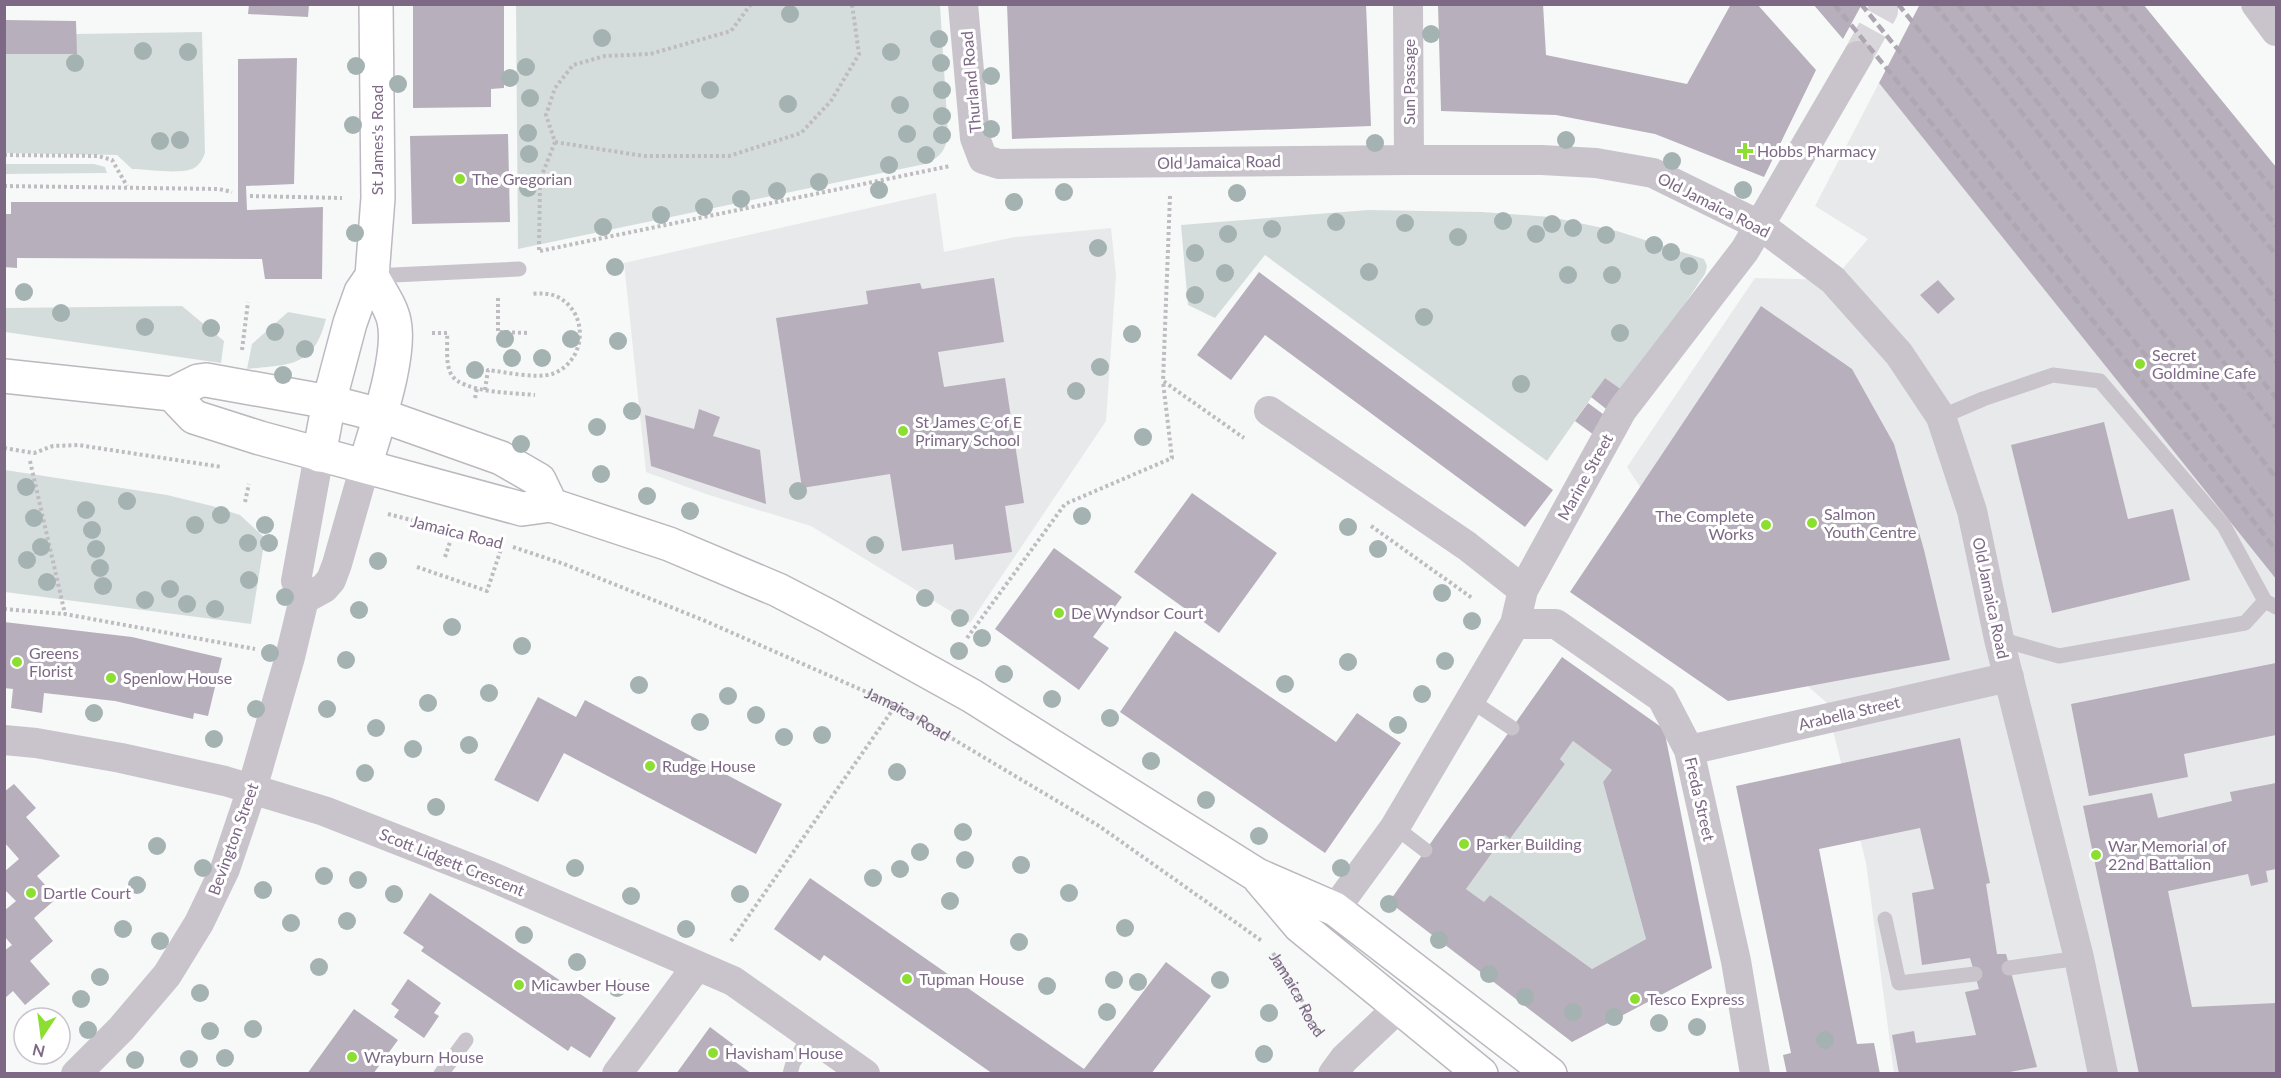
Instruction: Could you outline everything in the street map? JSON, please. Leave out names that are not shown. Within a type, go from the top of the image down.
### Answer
[{"type":"main road","name":"St James's Road","points":[[319,455],[329,402],[350,323],[361,292],[372,276],[378,198],[376,4]]},
{"type":"main road","points":[[365,466],[393,360],[394,320],[372,276]]},
{"type":"main road","points":[[4,376],[172,394],[198,381],[206,380],[329,402],[380,416],[501,458],[539,480],[551,505]]},
{"type":"main road","points":[[172,394],[194,417],[319,455],[522,509],[551,505],[669,544],[778,590],[972,696],[1257,875],[1335,909],[1551,1074]]},
{"type":"main road","points":[[1257,875],[1300,926],[1481,1074]]},
{"type":"street","name":"Thurland Road","points":[[963,4],[975,138],[982,159]]},
{"type":"street","name":"Sun Passage","points":[[1408,4],[1409,160]]},
{"type":"street","points":[[2256,4],[2277,31]]},
{"type":"street","name":"Marine Street","points":[[1335,909],[1395,827],[1515,624],[1523,590],[1622,410],[1745,250],[1858,57]]},
{"type":"street","name":"Old Jamaica Road","points":[[982,159],[999,164],[1409,160],[1596,163],[1653,173],[1761,226],[1833,280],[1899,354],[1941,417],[1972,511],[1999,639],[2079,958],[2103,1074]]},
{"type":"street","points":[[1269,411],[1467,546],[1523,590]]},
{"type":"street","name":"Bevington Street","points":[[76,1074],[120,1029],[167,975],[199,923],[225,869],[252,789],[290,657],[304,599],[297,581],[319,455]]},
{"type":"street","points":[[304,599],[324,588],[331,580],[338,564],[365,466]]},
{"type":"street","name":"Freda Street","points":[[1515,624],[1556,624],[1662,698],[1689,750],[1729,930],[1755,1074]]},
{"type":"street","name":"Arabella Street","points":[[1689,750],[2009,677]]},
{"type":"street","name":"Scott Lidgett Crescent","points":[[4,740],[36,743],[122,758],[225,781],[324,811],[490,876],[733,981],[865,1074]]},
{"type":"street","points":[[617,1074],[703,969]]},
{"type":"street","points":[[1339,1066],[1399,1007]]},
{"type":"lane","points":[[372,276],[519,269]]},
{"type":"lane","points":[[1941,417],[1983,399],[2053,375],[2100,381],[2224,526],[2271,604],[2246,623],[2059,656],[1999,639]]},
{"type":"lane","points":[[1470,700],[1512,728]]},
{"type":"lane","points":[[1395,827],[1425,850]]},
{"type":"lane","points":[[1886,919],[1899,982],[1975,974]]},
{"type":"lane","points":[[2009,968],[2079,958]]},
{"type":"lane","points":[[790,1074],[810,1036]]},
{"type":"lane","points":[[441,1074],[466,1040]]},
{"type":"path","points":[[539,251],[540,180],[555,142],[546,115],[555,88],[573,65],[605,56],[650,54],[731,31],[751,4]]},
{"type":"path","points":[[555,142],[644,156],[729,156],[801,133],[831,101],[859,54],[852,4]]},
{"type":"path","points":[[4,155],[98,156],[111,160],[127,186]]},
{"type":"path","points":[[519,269],[539,251],[982,159]]},
{"type":"path","points":[[4,186],[127,186],[219,189],[232,192]]},
{"type":"path","points":[[250,196],[378,198]]},
{"type":"path","points":[[485,390],[488,370],[539,375],[552,374],[566,366],[576,353],[581,338],[579,321],[571,307],[558,297],[544,293],[528,294]]},
{"type":"path","points":[[498,298],[498,332],[530,333]]},
{"type":"path","points":[[240,359],[248,302]]},
{"type":"path","points":[[430,333],[447,333],[448,360],[452,376],[460,383],[485,390],[535,395]]},
{"type":"path","points":[[967,638],[1065,504],[1172,458],[1163,381]]},
{"type":"path","points":[[475,398],[477,388]]},
{"type":"path","points":[[4,448],[34,453],[53,446],[78,445],[228,468]]},
{"type":"path","points":[[30,460],[65,614]]},
{"type":"path","points":[[245,502],[249,484]]},
{"type":"path","name":"Jamaica Road","points":[[380,511],[418,523],[445,528]]},
{"type":"path","name":"Jamaica Road","points":[[492,540],[564,564],[703,620],[896,705],[1099,826],[1267,945],[1284,970],[1339,1066]]},
{"type":"path","points":[[446,556],[450,542]]},
{"type":"path","points":[[417,567],[487,591],[503,543]]},
{"type":"path","points":[[4,609],[65,614],[243,646],[290,657]]},
{"type":"path","points":[[703,969],[896,705]]},
{"type":"shaded area","points":[[516,5],[940,5],[948,134],[946,145],[935,159],[925,164],[518,249]]},
{"type":"shaded area","points":[[5,20],[77,34],[202,32],[205,153],[200,163],[188,170],[164,171],[132,169],[117,155],[5,153]]},
{"type":"shaded area","points":[[1879,83],[2276,579],[2276,1073],[1894,1073],[1866,863],[1826,702],[1722,612],[1627,467],[1755,278],[1833,280],[1868,239],[1815,206]]},
{"type":"shaded area","points":[[5,164],[94,164],[105,167],[107,173],[5,174]]},
{"type":"shaded area","points":[[936,193],[944,252],[1015,237],[1111,228],[1116,275],[1106,421],[970,623],[811,526],[709,495],[646,472],[624,263]]},
{"type":"shaded area","points":[[1368,210],[1482,212],[1551,217],[1617,231],[1704,259],[1707,266],[1705,274],[1625,392],[1605,378],[1547,461],[1265,255],[1215,318],[1188,305],[1181,225]]},
{"type":"shaded area","points":[[182,306],[224,341],[221,363],[5,332],[5,308]]},
{"type":"shaded area","points":[[288,312],[326,319],[314,347],[307,355],[288,364],[247,369],[252,344]]},
{"type":"shaded area","points":[[5,470],[167,495],[240,515],[265,538],[251,624],[5,592]]},
{"type":"shaded area","points":[[1573,741],[1612,770],[1603,782],[1646,939],[1592,969],[1490,895],[1484,902],[1466,889],[1505,835],[1511,838],[1565,764],[1560,759]]},
{"type":"building","points":[[249,4],[309,4],[308,17],[248,14]]},
{"type":"building","points":[[504,4],[504,88],[491,89],[491,107],[413,108],[413,5]]},
{"type":"building","points":[[1007,4],[1366,4],[1371,126],[1012,139]]},
{"type":"building","points":[[1438,4],[1543,4],[1546,55],[1687,84],[1731,4],[1757,4],[1816,70],[1764,177],[1655,134],[1556,115],[1441,111]]},
{"type":"building","points":[[1813,4],[1862,4],[1843,39]]},
{"type":"building","points":[[1920,4],[2143,4],[2276,167],[2276,579],[1879,83]]},
{"type":"building","points":[[4,20],[76,21],[77,54],[4,54]]},
{"type":"building","points":[[297,58],[294,184],[246,186],[247,210],[323,207],[322,279],[265,279],[262,259],[17,258],[17,268],[4,267],[4,214],[11,214],[11,202],[238,202],[238,59]]},
{"type":"building","name":"The Gregorian","points":[[508,134],[510,222],[412,224],[410,136]]},
{"type":"building","points":[[1259,272],[1553,490],[1525,527],[1265,335],[1231,380],[1197,355]]},
{"type":"building","name":"St James C of E Primary School","points":[[994,278],[1004,342],[938,352],[944,387],[1005,378],[1024,503],[1005,506],[1012,552],[955,560],[953,544],[902,551],[890,474],[802,488],[776,318],[868,304],[866,291],[920,283],[922,289]]},
{"type":"building","points":[[1938,280],[1955,299],[1938,314],[1920,295]]},
{"type":"building","points":[[1761,306],[1852,369],[1894,444],[1924,550],[1950,660],[1728,701],[1570,592]]},
{"type":"building","points":[[1605,378],[1625,392],[1610,412],[1591,397]]},
{"type":"building","points":[[1588,403],[1607,417],[1594,435],[1575,421]]},
{"type":"building","points":[[699,409],[720,417],[713,436],[760,450],[766,504],[651,466],[645,415],[694,429]]},
{"type":"building","points":[[2104,422],[2128,519],[2173,509],[2190,580],[2052,613],[2011,445]]},
{"type":"building","points":[[1192,493],[1277,553],[1219,633],[1134,572]]},
{"type":"building","name":"De Wyndsor Court","points":[[1054,548],[1122,597],[1093,637],[1109,648],[1079,690],[995,629]]},
{"type":"building","name":"Spenlow House","points":[[4,622],[132,637],[222,658],[208,716],[194,713],[193,719],[115,701],[44,693],[42,713],[11,708],[13,689],[4,688]]},
{"type":"building","points":[[1175,631],[1336,742],[1357,713],[1401,743],[1325,853],[1120,712]]},
{"type":"building","name":"Parker Building","points":[[1562,657],[1664,729],[1712,968],[1572,1042],[1389,902]],"holes":[[[1573,741],[1612,770],[1603,782],[1646,939],[1592,969],[1490,895],[1484,902],[1466,889],[1505,835],[1510,839],[1565,764],[1560,759]]]},
{"type":"building","points":[[2276,663],[2276,735],[2184,754],[2188,777],[2089,796],[2071,704]]},
{"type":"building","name":"Rudge House","points":[[538,697],[576,717],[585,700],[782,804],[756,854],[564,753],[538,802],[494,780]]},
{"type":"building","points":[[1960,738],[1990,883],[1986,884],[1997,954],[2006,954],[2037,1067],[1999,1074],[1899,1074],[1892,1035],[1914,1031],[1916,1043],[1976,1035],[1965,992],[1979,989],[1970,958],[1922,965],[1912,893],[1934,889],[1920,828],[1819,849],[1857,1044],[1874,1043],[1880,1074],[1787,1074],[1783,1055],[1791,1053],[1736,786]]},
{"type":"building","points":[[2276,783],[2276,869],[2266,871],[2268,882],[2251,886],[2248,874],[2168,891],[2192,1007],[2276,1003],[2276,1074],[2139,1074],[2083,806],[2152,793],[2158,818],[2232,801],[2230,792]]},
{"type":"building","name":"Dartle Court","points":[[14,784],[36,808],[26,817],[60,856],[37,876],[57,898],[34,918],[53,941],[30,961],[50,984],[25,1005],[13,991],[4,999],[4,951],[12,945],[4,936],[4,911],[16,901],[4,889],[4,872],[19,859],[4,842],[4,792]]},
{"type":"building","name":"Tupman House","points":[[810,878],[1084,1069],[1166,962],[1211,996],[1151,1074],[993,1074],[824,955],[820,961],[774,929]]},
{"type":"building","name":"Micawber House","points":[[430,893],[616,1018],[590,1058],[571,1046],[568,1051],[421,951],[424,947],[403,933]]},
{"type":"building","points":[[408,979],[441,1003],[434,1013],[439,1016],[424,1038],[394,1017],[399,1010],[391,1004]]},
{"type":"building","name":"Wrayburn House","points":[[354,1009],[398,1040],[373,1074],[307,1074]]},
{"type":"building","name":"Havisham House","points":[[710,1027],[738,1048],[730,1058],[752,1074],[676,1074]]},
{"type":"tunnel","points":[[1858,56],[1883,11],[1883,4]]},
{"type":"railway","points":[[1834,4],[2179,426],[2276,550]]},
{"type":"railway","points":[[1861,4],[2194,415],[2276,521]]},
{"type":"railway","points":[[1898,4],[2215,398],[2276,478]]},
{"type":"railway","points":[[1934,4],[2276,427]]},
{"type":"railway","points":[[1958,4],[2276,398]]},
{"type":"railway","points":[[1985,4],[2276,362]]},
{"type":"railway","points":[[2012,4],[2276,331]]},
{"type":"railway","points":[[2038,4],[2276,300]]},
{"type":"railway","points":[[2072,4],[2276,255]]},
{"type":"railway","points":[[2097,4],[2276,226]]},
{"type":"railway","points":[[2122,4],[2276,193]]},
{"type":"place","name":"Hobbs Pharmacy","points":[[1745,151]]},
{"type":"place","name":"The Gregorian","points":[[460,179]]},
{"type":"place","name":"Secret Goldmine Cafe","points":[[2140,364]]},
{"type":"place","name":"St James C of E Primary School","points":[[903,431]]},
{"type":"place","name":"Salmon Youth Centre","points":[[1812,523]]},
{"type":"place","name":"The Complete Works","points":[[1766,525]]},
{"type":"place","name":"De Wyndsor Court","points":[[1059,613]]},
{"type":"place","name":"Greens Florist","points":[[17,662]]},
{"type":"place","name":"Spenlow House","points":[[111,678]]},
{"type":"place","name":"Rudge House","points":[[650,766]]},
{"type":"place","name":"Parker Building","points":[[1464,844]]},
{"type":"place","name":"War Memorial of 22nd Battalion","points":[[2096,855]]},
{"type":"place","name":"Dartle Court","points":[[31,893]]},
{"type":"place","name":"Tupman House","points":[[907,979]]},
{"type":"place","name":"Micawber House","points":[[519,985]]},
{"type":"place","name":"Tesco Express","points":[[1635,999]]},
{"type":"place","name":"Havisham House","points":[[713,1053]]},
{"type":"place","name":"Wrayburn House","points":[[352,1057]]}]
